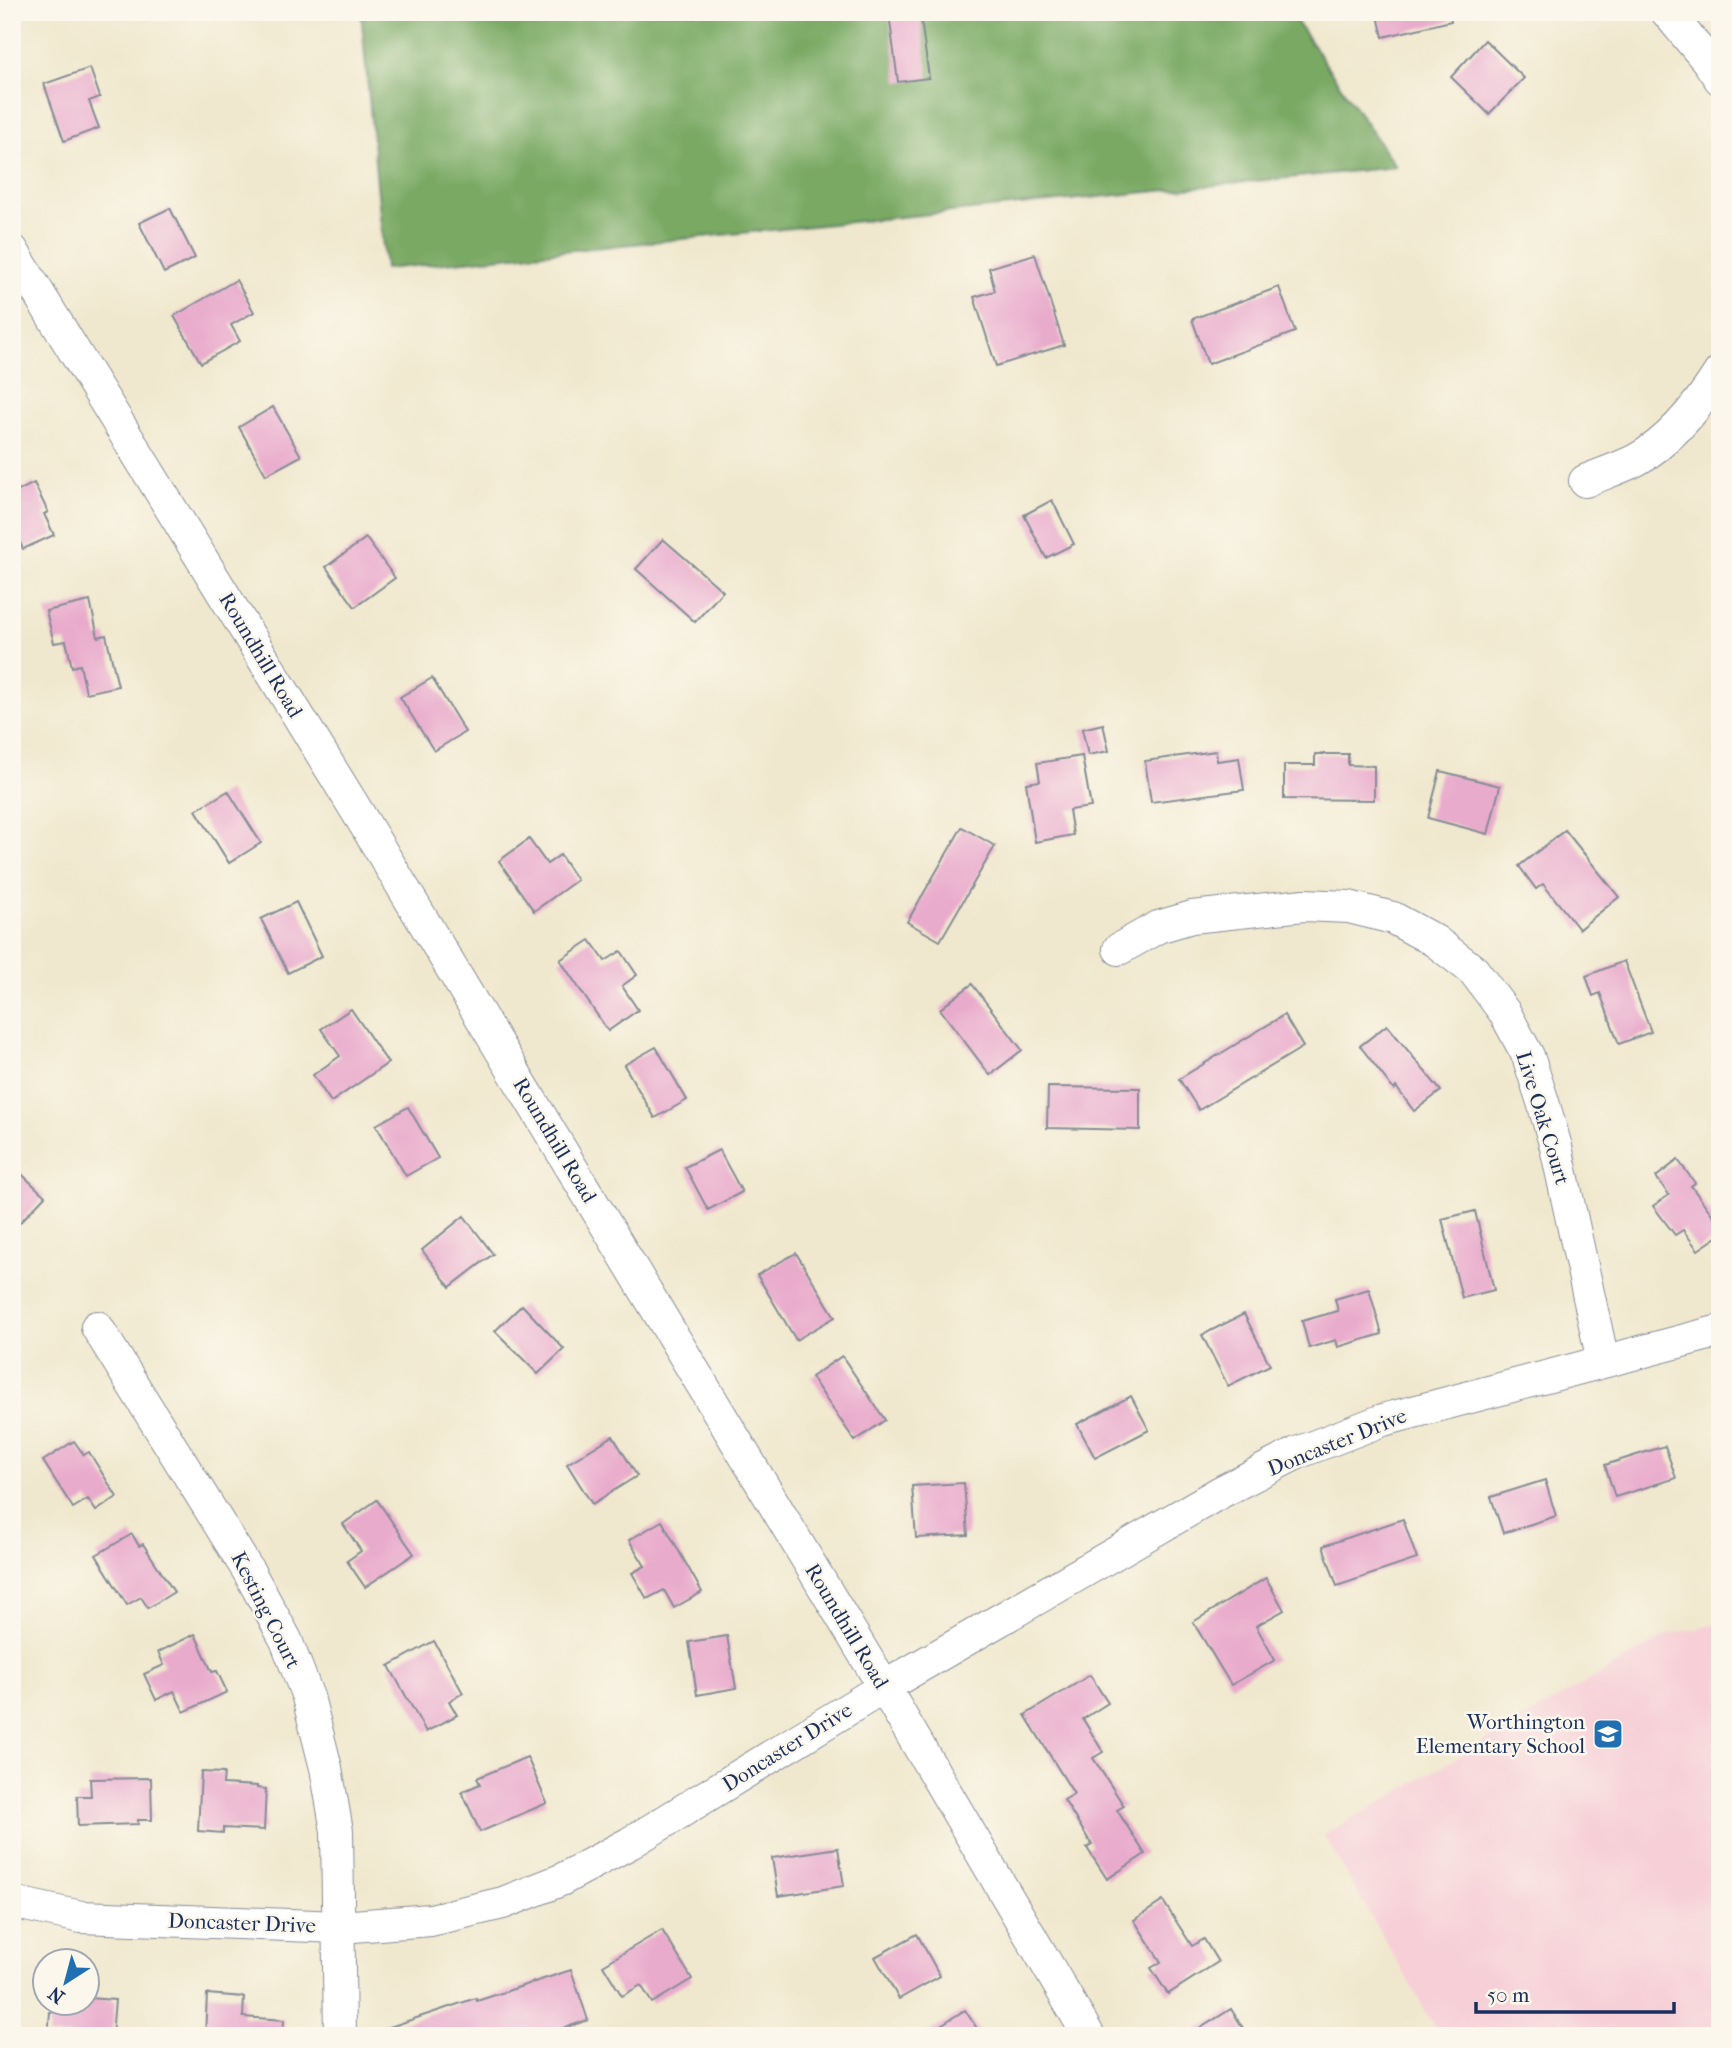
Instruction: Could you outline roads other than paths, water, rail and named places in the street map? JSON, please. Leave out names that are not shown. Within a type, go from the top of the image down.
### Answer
[{"type":"street","points":[[1667,12],[1720,79]]},
{"type":"street","name":"Roundhill Road","points":[[12,250],[358,814],[884,1687],[1090,2036]]},
{"type":"street","points":[[1585,481],[1637,459],[1675,430],[1708,391],[1720,372]]},
{"type":"street","name":"Live Oak Court","points":[[1119,949],[1158,927],[1192,917],[1304,905],[1349,907],[1393,918],[1435,941],[1474,971],[1505,1013],[1528,1056],[1544,1102],[1603,1360]]},
{"type":"street","name":"Kesting Court","points":[[97,1327],[249,1572],[286,1640],[308,1697],[326,1768],[337,1831],[340,2036]]},
{"type":"street","name":"Doncaster Drive","points":[[12,1902],[81,1917],[340,1927],[431,1920],[503,1903],[561,1880],[629,1843],[884,1687],[1208,1500],[1297,1453],[1382,1420],[1720,1331]]},
{"type":"place","name":"Worthington Elementary School","points":[[1608,1734]]}]
